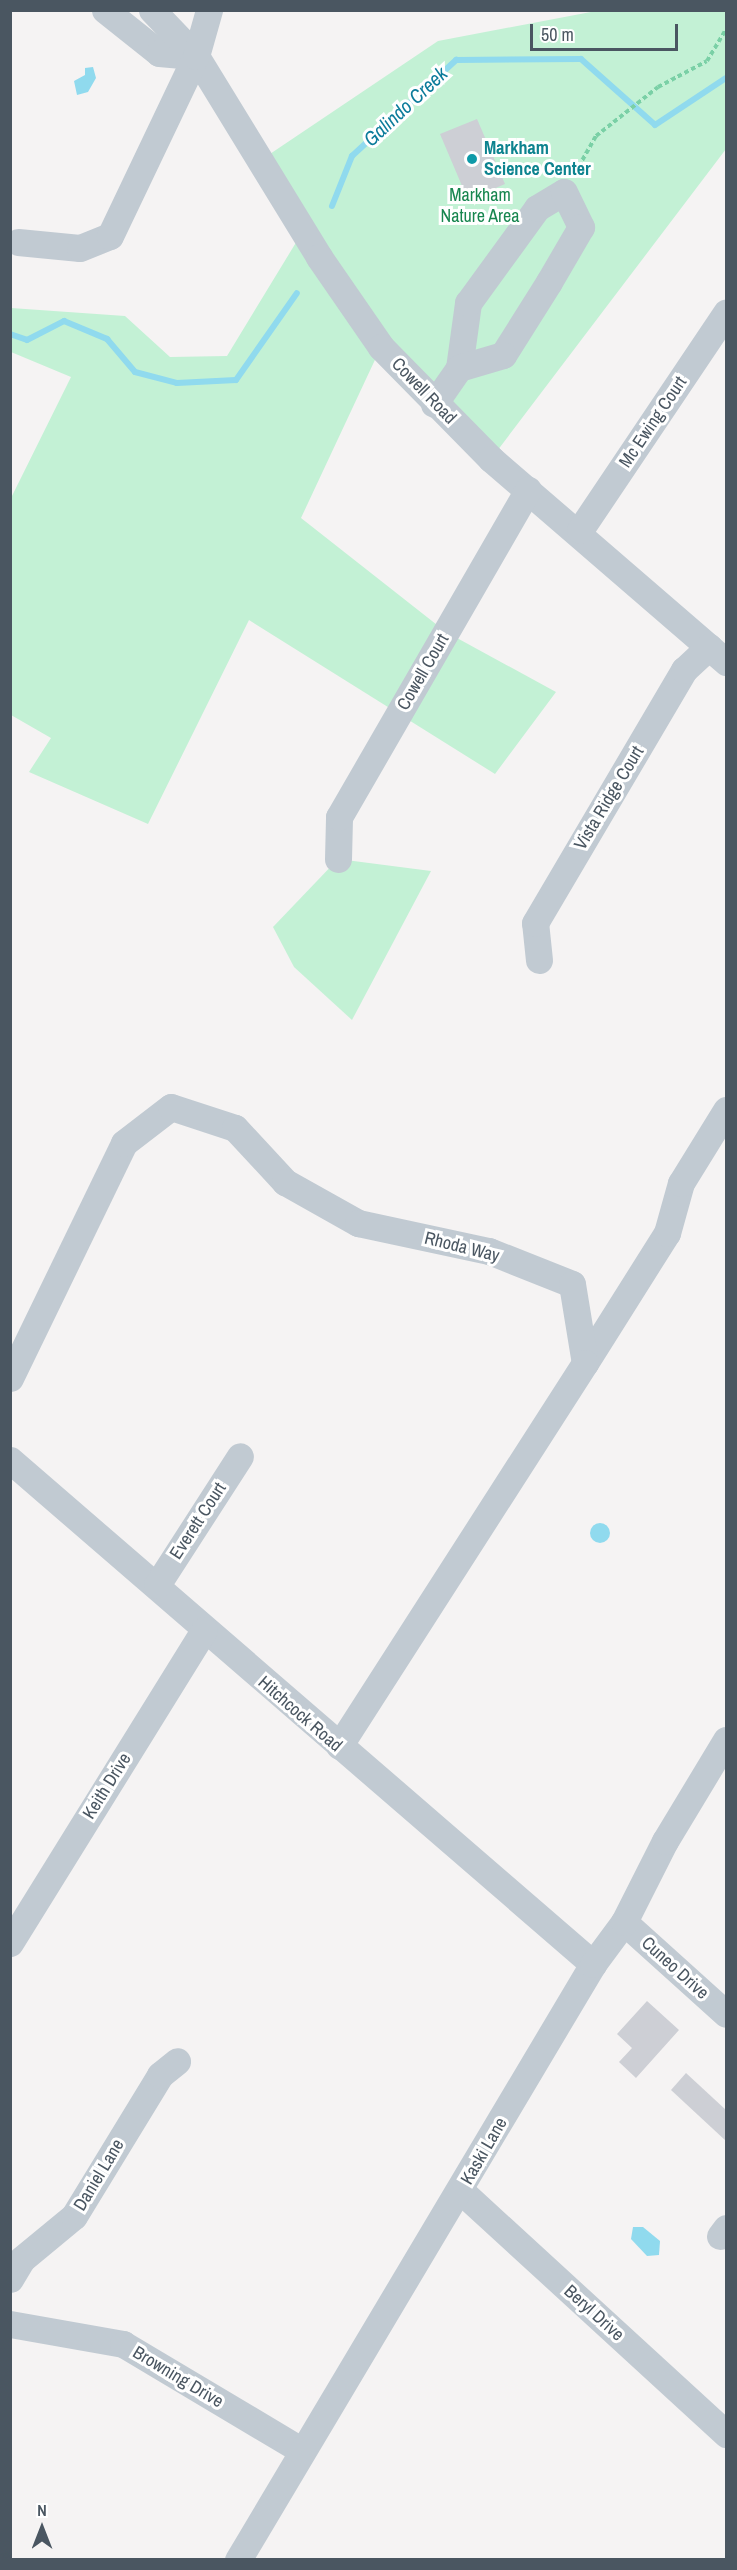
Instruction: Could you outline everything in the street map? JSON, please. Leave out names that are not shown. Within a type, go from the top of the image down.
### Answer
[{"type":"street","points":[[105,10],[159,53],[196,56]]},
{"type":"street","name":"Cowell Road","points":[[152,10],[196,56],[319,257],[381,347],[434,404],[528,490],[580,530],[718,655]]},
{"type":"street","points":[[18,242],[80,248],[110,236],[196,56],[209,10]]},
{"type":"street","points":[[434,404],[459,368],[468,303],[537,208],[564,192],[582,227],[502,356],[459,368]]},
{"type":"street","name":"Mc Ewing Court","points":[[580,530],[726,313]]},
{"type":"street","name":"Cowell Court","points":[[338,859],[339,817],[528,490]]},
{"type":"street","name":"Vista Ridge Court","points":[[539,960],[535,923],[684,670],[718,655]]},
{"type":"street","name":"Rhoda Way","points":[[10,1378],[124,1143],[171,1107],[235,1128],[285,1182],[358,1223],[489,1251],[572,1284],[585,1363]]},
{"type":"street","points":[[339,1746],[667,1233],[681,1183],[726,1110]]},
{"type":"street","name":"Everett Court","points":[[157,1585],[240,1456]]},
{"type":"street","name":"Hitchcock Road","points":[[10,1460],[593,1964]]},
{"type":"street","name":"Keith Drive","points":[[10,1943],[204,1630]]},
{"type":"street","name":"Kaski Lane","points":[[249,2554],[301,2450],[461,2191],[593,1964],[624,1922],[724,1748]]},
{"type":"street","name":"Cuneo Drive","points":[[624,1922],[726,2014]]},
{"type":"street","name":"Daniel Lane","points":[[10,2279],[22,2259],[74,2216],[160,2074],[177,2061]]},
{"type":"street","name":"Beryl Drive","points":[[461,2191],[726,2434]]},
{"type":"street","name":"Browning Drive","points":[[10,2324],[123,2344],[301,2450]]},
{"type":"path","points":[[564,192],[596,136],[644,98],[707,61],[726,29]]},
{"type":"green space","name":"Markham Nature Area","points":[[596,11],[726,11],[726,149],[491,459],[381,347],[301,518],[446,632],[556,692],[495,774],[249,620],[148,824],[29,772],[51,738],[11,715],[10,500],[71,377],[11,352],[11,308],[125,316],[170,357],[227,356],[303,231],[261,160],[438,41]]},
{"type":"green space","points":[[338,859],[431,871],[352,1020],[294,967],[273,927]]},
{"type":"water","points":[[93,67],[96,78],[88,92],[77,95],[74,81],[85,75],[85,68]]},
{"type":"water","points":[[596,1523],[604,1523],[610,1529],[610,1537],[604,1543],[596,1543],[590,1537],[590,1529]]},
{"type":"water","points":[[633,2227],[643,2227],[660,2241],[659,2255],[647,2256],[631,2239]]},
{"type":"building","name":"Markham Science Center","points":[[477,119],[505,184],[468,200],[440,134]]},
{"type":"building","points":[[647,2001],[679,2030],[636,2078],[619,2062],[632,2048],[617,2034]]},
{"type":"building","points":[[686,2073],[726,2110],[726,2141],[671,2090]]},
{"type":"waterway","name":"Galindo Creek","points":[[332,206],[352,156],[456,60],[581,59],[655,125],[726,78]]},
{"type":"waterway","name":"Galindo Creek","points":[[10,334],[27,340],[64,321],[107,339],[135,372],[177,383],[236,380],[297,293]]},
{"type":"place","name":"Markham Science Center","points":[[472,159]]}]
